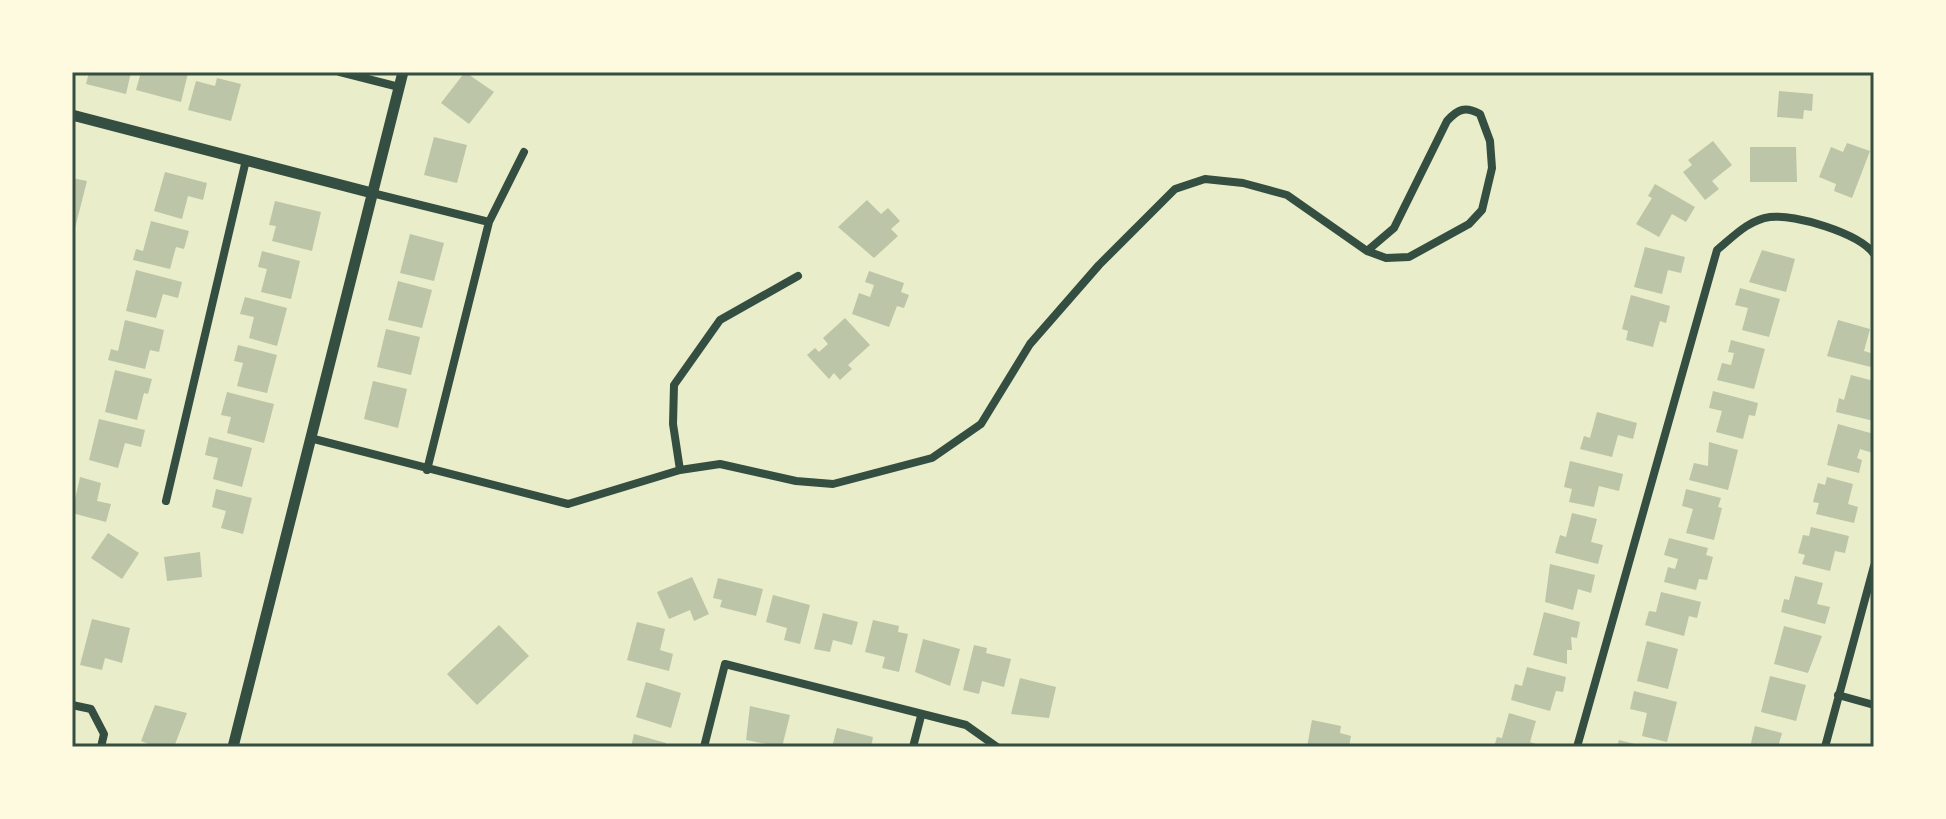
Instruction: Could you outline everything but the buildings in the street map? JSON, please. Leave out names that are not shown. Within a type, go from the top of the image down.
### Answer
[{"type":"street","points":[[340,72],[399,87]]},
{"type":"street","points":[[233,747],[403,72]]},
{"type":"street","points":[[310,438],[568,504],[680,470],[720,464],[796,481],[833,484],[932,458],[981,424],[1030,344],[1099,265],[1175,189],[1205,179],[1243,183],[1287,195],[1367,251],[1386,258],[1409,257],[1459,230],[1482,210],[1492,168],[1490,141],[1480,114],[1470,108],[1457,110],[1447,121],[1394,228],[1367,251]]},
{"type":"street","points":[[72,115],[489,222]]},
{"type":"street","points":[[427,470],[489,222],[524,152]]},
{"type":"street","points":[[166,501],[246,160]]},
{"type":"street","points":[[1577,747],[1717,250],[1745,226],[1770,217],[1809,222],[1850,236],[1874,254]]},
{"type":"street","points":[[680,470],[673,424],[674,385],[720,320],[798,276]]},
{"type":"street","points":[[1825,747],[1874,566]]},
{"type":"street","points":[[704,747],[725,664],[966,725],[997,747]]},
{"type":"street","points":[[1838,695],[1874,705]]},
{"type":"street","points":[[72,705],[91,709],[104,734],[101,747]]},
{"type":"street","points":[[913,747],[921,716]]}]
